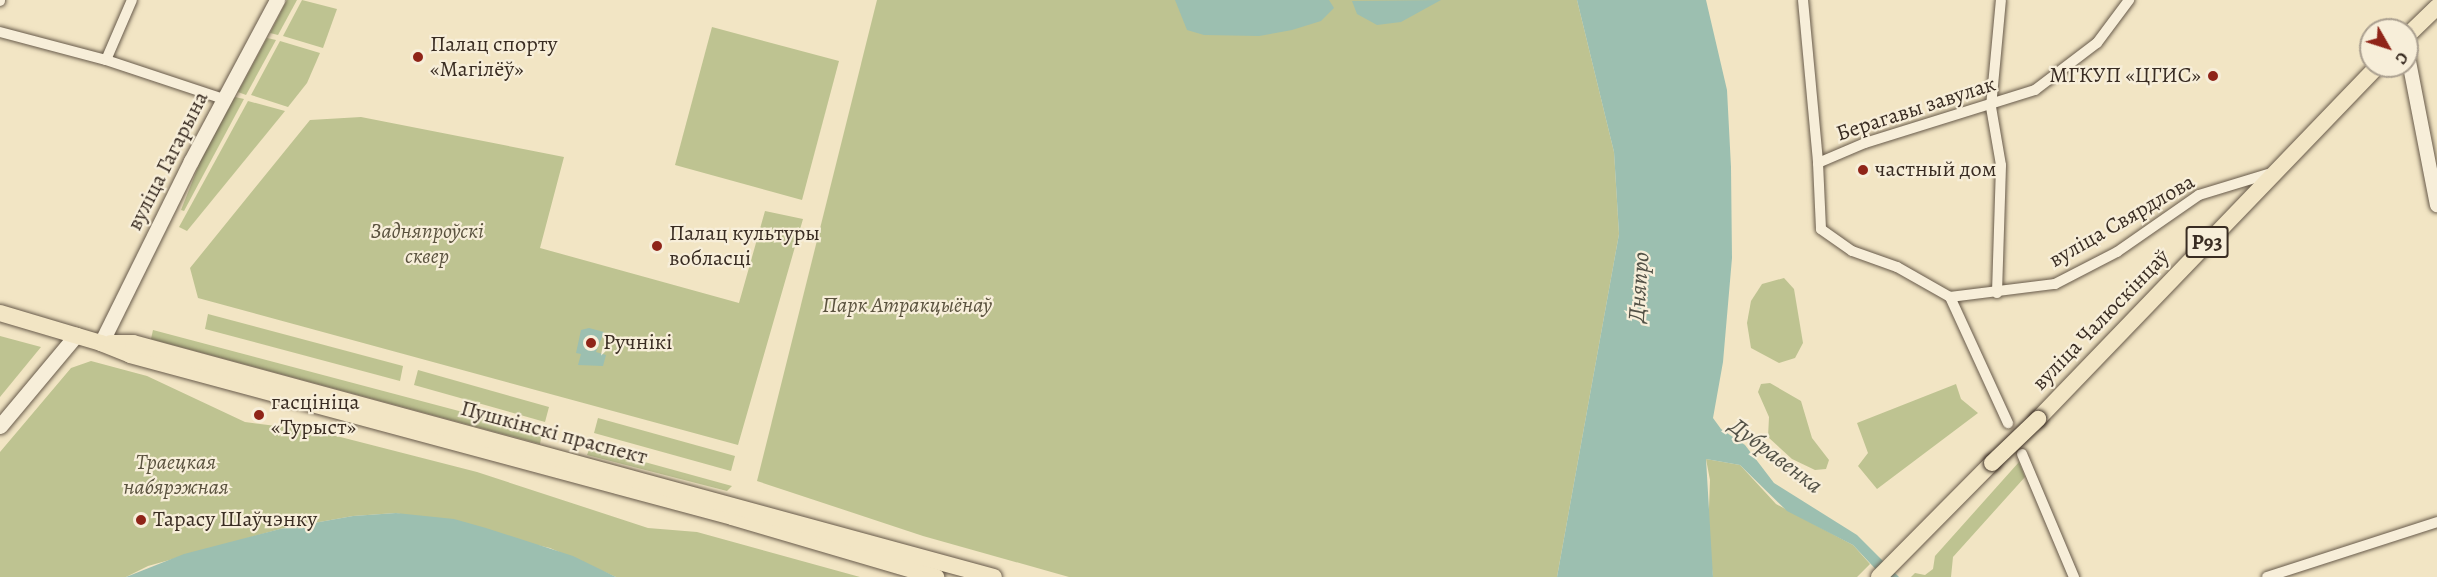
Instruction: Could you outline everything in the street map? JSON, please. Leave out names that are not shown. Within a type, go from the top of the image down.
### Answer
[{"type":"main road","name":"вуліца Гагарына","points":[[101,342],[223,99],[277,0]]},
{"type":"main road","points":[[2419,24],[2437,7]]},
{"type":"main road","name":"вуліца Чалюскінцаў","points":[[1879,577],[2038,419],[2366,78]]},
{"type":"main road","name":"Пушкінскі праспект","points":[[0,313],[101,342],[130,355],[732,517],[936,577]]},
{"type":"main road","points":[[0,426],[76,335]]},
{"type":"main road","name":"Пушкінскі праспект","points":[[101,342],[133,343],[994,577]]},
{"type":"street","points":[[106,60],[132,0]]},
{"type":"street","points":[[1803,0],[1818,163]]},
{"type":"street","points":[[1997,293],[2001,165],[1990,107],[2001,0]]},
{"type":"street","name":"Берагавы завулак","points":[[1950,297],[1897,267],[1852,250],[1821,229],[1818,163],[1865,143],[1990,107],[2035,90],[2072,65],[2109,29],[2129,0]]},
{"type":"street","points":[[0,32],[106,60],[223,99]]},
{"type":"street","points":[[2412,78],[2436,197]]},
{"type":"street","name":"вуліца Свярдлова","points":[[1950,297],[1997,293],[2055,284],[2079,274],[2199,195],[2276,171]]},
{"type":"street","points":[[1950,297],[2008,423]]},
{"type":"street","points":[[2022,454],[2074,577]]},
{"type":"street","points":[[2268,577],[2437,522]]},
{"type":"green space","points":[[287,0],[297,0],[278,35],[270,33]]},
{"type":"green space","points":[[302,0],[337,9],[323,48],[283,36]]},
{"type":"green space","name":"Парк Атракцыёнаў","points":[[877,0],[1577,0],[1614,152],[1619,234],[1557,577],[1069,577],[923,536],[757,481]]},
{"type":"green space","points":[[712,27],[839,61],[802,200],[675,165]]},
{"type":"green space","points":[[267,38],[276,40],[246,95],[238,92]]},
{"type":"green space","points":[[280,41],[320,53],[307,83],[288,107],[251,95]]},
{"type":"green space","points":[[235,97],[244,99],[184,211],[181,210],[200,162]]},
{"type":"green space","points":[[248,101],[285,111],[187,231],[179,227]]},
{"type":"green space","name":"Задняпроўскі сквер","points":[[361,117],[564,157],[540,248],[739,303],[765,211],[803,219],[738,445],[198,298],[190,268],[310,120]]},
{"type":"green space","points":[[1784,278],[1794,289],[1803,343],[1795,358],[1779,363],[1751,348],[1747,323],[1751,301],[1762,284]]},
{"type":"green space","points":[[208,314],[403,366],[400,381],[205,329]]},
{"type":"green space","points":[[153,330],[542,433],[540,444],[151,339]]},
{"type":"green space","points":[[0,336],[41,347],[0,397]]},
{"type":"green space","name":"Траецкая набярэжная","points":[[91,361],[147,376],[245,422],[317,431],[477,472],[648,528],[697,532],[860,577],[616,577],[550,548],[396,513],[353,516],[280,529],[148,566],[126,577],[0,577],[0,452],[71,368]]},
{"type":"green space","points":[[418,370],[549,407],[545,422],[414,385]]},
{"type":"green space","points":[[1770,383],[1801,401],[1812,438],[1829,460],[1826,469],[1815,470],[1792,459],[1768,437],[1769,417],[1758,392],[1761,384]]},
{"type":"green space","points":[[1956,384],[1961,399],[1978,413],[1877,489],[1858,466],[1868,453],[1857,423]]},
{"type":"green space","points":[[598,418],[735,456],[731,471],[594,433]]},
{"type":"green space","points":[[590,447],[732,486],[727,491],[587,455]]},
{"type":"green space","points":[[1706,459],[1740,465],[1776,504],[1853,545],[1870,564],[1857,577],[1713,577],[1708,535],[1710,480]]},
{"type":"green space","points":[[2019,462],[2025,477],[1953,557],[1951,577],[1911,577],[1915,573],[1925,575],[1933,569],[1935,556]]},
{"type":"water","points":[[1175,0],[1329,0],[1334,8],[1321,21],[1292,30],[1259,36],[1204,35],[1187,30]]},
{"type":"water","points":[[1441,0],[1401,22],[1377,25],[1357,14],[1352,1]]},
{"type":"water","name":"Дняпро","points":[[1577,0],[1706,0],[1727,90],[1731,167],[1732,258],[1723,362],[1713,418],[1721,429],[1745,445],[1774,483],[1857,535],[1899,577],[1883,577],[1853,545],[1787,511],[1740,465],[1706,459],[1713,577],[1557,577],[1619,234],[1614,152]]},
{"type":"water","points":[[589,328],[604,332],[596,352],[606,355],[603,366],[578,365],[581,354],[576,353],[581,330]]},
{"type":"water","points":[[396,513],[454,519],[486,528],[573,556],[616,577],[126,577],[184,554],[280,529],[353,516]]},
{"type":"place","name":"Палац спорту «Магілёў»","points":[[418,57]]},
{"type":"place","name":"МГКУП «ЦГИС»","points":[[2213,76]]},
{"type":"place","name":"частный дом","points":[[1863,170]]},
{"type":"place","name":"Палац культуры вобласці","points":[[657,246]]},
{"type":"place","name":"Ручнікі","points":[[591,343]]},
{"type":"place","name":"гасцініца «Турыст»","points":[[259,415]]},
{"type":"place","name":"Тарасу Шаўчэнку","points":[[141,520]]},
{"type":"water label","name":"Дубравенка","points":[[1776,456]]}]
